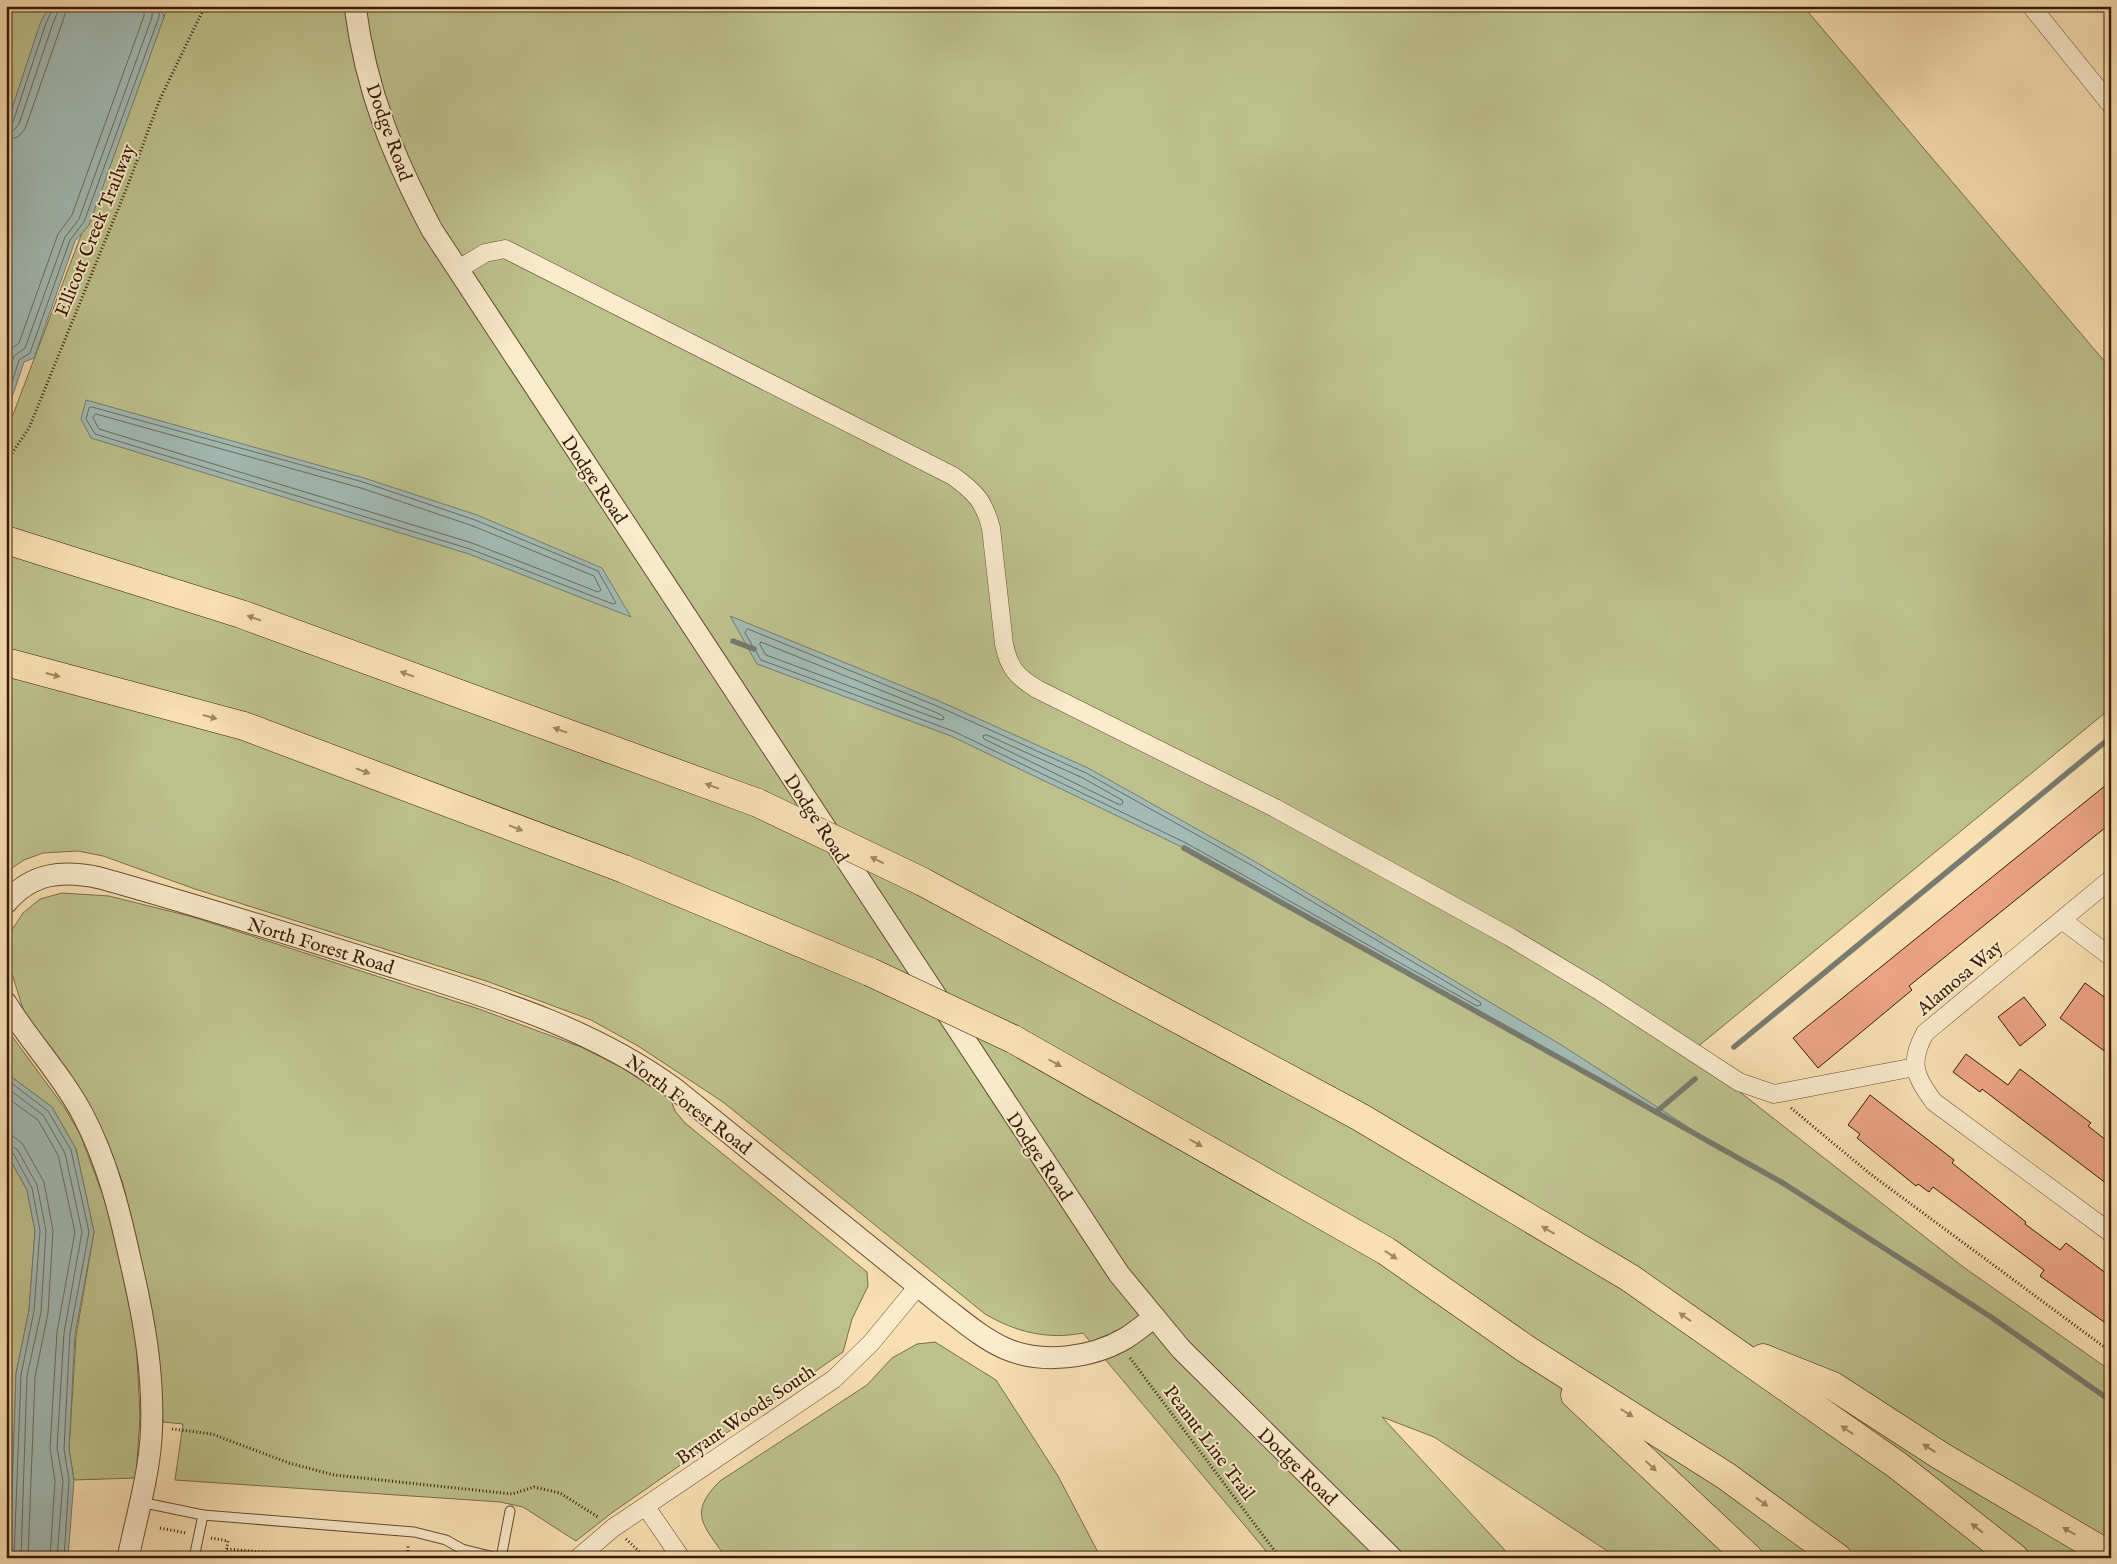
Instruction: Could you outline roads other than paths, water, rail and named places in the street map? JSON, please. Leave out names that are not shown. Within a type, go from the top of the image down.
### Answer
[{"type":"highway","points":[[15,543],[241,614],[758,803],[921,881],[1360,1117],[1630,1278],[1897,1465],[2015,1558]]},
{"type":"highway","points":[[6,662],[244,726],[624,869],[870,972],[1013,1039],[1386,1251],[1526,1349],[1726,1476],[1838,1558]]},
{"type":"highway","points":[[1718,1340],[1834,1386],[1941,1456],[2111,1556]]},
{"type":"highway","points":[[1526,1349],[1749,1558]]},
{"type":"street","name":"Dodge Road","points":[[356,6],[370,80],[384,129],[406,180],[457,270],[1014,1116],[1120,1274],[1181,1349],[1234,1404],[1392,1558]]},
{"type":"street","points":[[2030,6],[2111,105]]},
{"type":"street","points":[[457,270],[485,253],[505,249],[953,476],[974,490],[986,510],[991,528],[1007,661],[1018,677],[1037,689],[1275,808],[1493,927],[1598,990],[1739,1082],[1774,1094],[1915,1067],[1922,1086],[1934,1102],[2111,1233]]},
{"type":"street","name":"North Forest Road","points":[[6,903],[26,884],[44,876],[65,873],[91,876],[304,938],[483,996],[558,1023],[620,1052],[658,1076],[981,1335],[1019,1353],[1066,1357],[1096,1351],[1118,1342],[1154,1317]]},
{"type":"street","name":"Alamosa Way","points":[[1915,1067],[1916,1049],[1925,1033],[2111,880]]},
{"type":"street","points":[[2062,920],[2111,957]]},
{"type":"street","points":[[6,1003],[78,1107],[94,1138],[110,1178],[122,1222],[144,1325],[151,1380],[149,1456],[128,1558]]},
{"type":"street","name":"Bryant Woods South","points":[[578,1558],[613,1528],[816,1392],[848,1368],[871,1344],[918,1286]]},
{"type":"street","points":[[646,1507],[681,1558]]},
{"type":"lane","points":[[140,1502],[203,1515],[414,1532],[438,1537],[462,1549],[500,1558],[510,1511]]},
{"type":"lane","points":[[194,1558],[203,1515]]},
{"type":"water","points":[[50,6],[164,6],[162,10],[164,17],[89,225],[75,241],[34,358],[24,362],[6,415],[6,127],[41,21]]},
{"type":"water","points":[[86,400],[364,478],[477,515],[602,568],[631,617],[469,554],[91,438],[81,419]]},
{"type":"water","points":[[730,616],[939,701],[1088,768],[1254,861],[1563,1046],[1722,1149],[1184,848],[951,736],[757,664]]},
{"type":"water","points":[[6,1073],[52,1107],[76,1149],[94,1232],[75,1334],[69,1449],[74,1480],[68,1558],[10,1558],[16,1374],[29,1310],[35,1231],[27,1190],[6,1152]]},
{"type":"waterway","points":[[733,641],[754,649]]},
{"type":"waterway","points":[[1734,1047],[2111,737]]},
{"type":"waterway","points":[[1184,848],[1783,1183],[1991,1317],[2111,1401]]},
{"type":"waterway","points":[[1656,1112],[1695,1079]]}]
